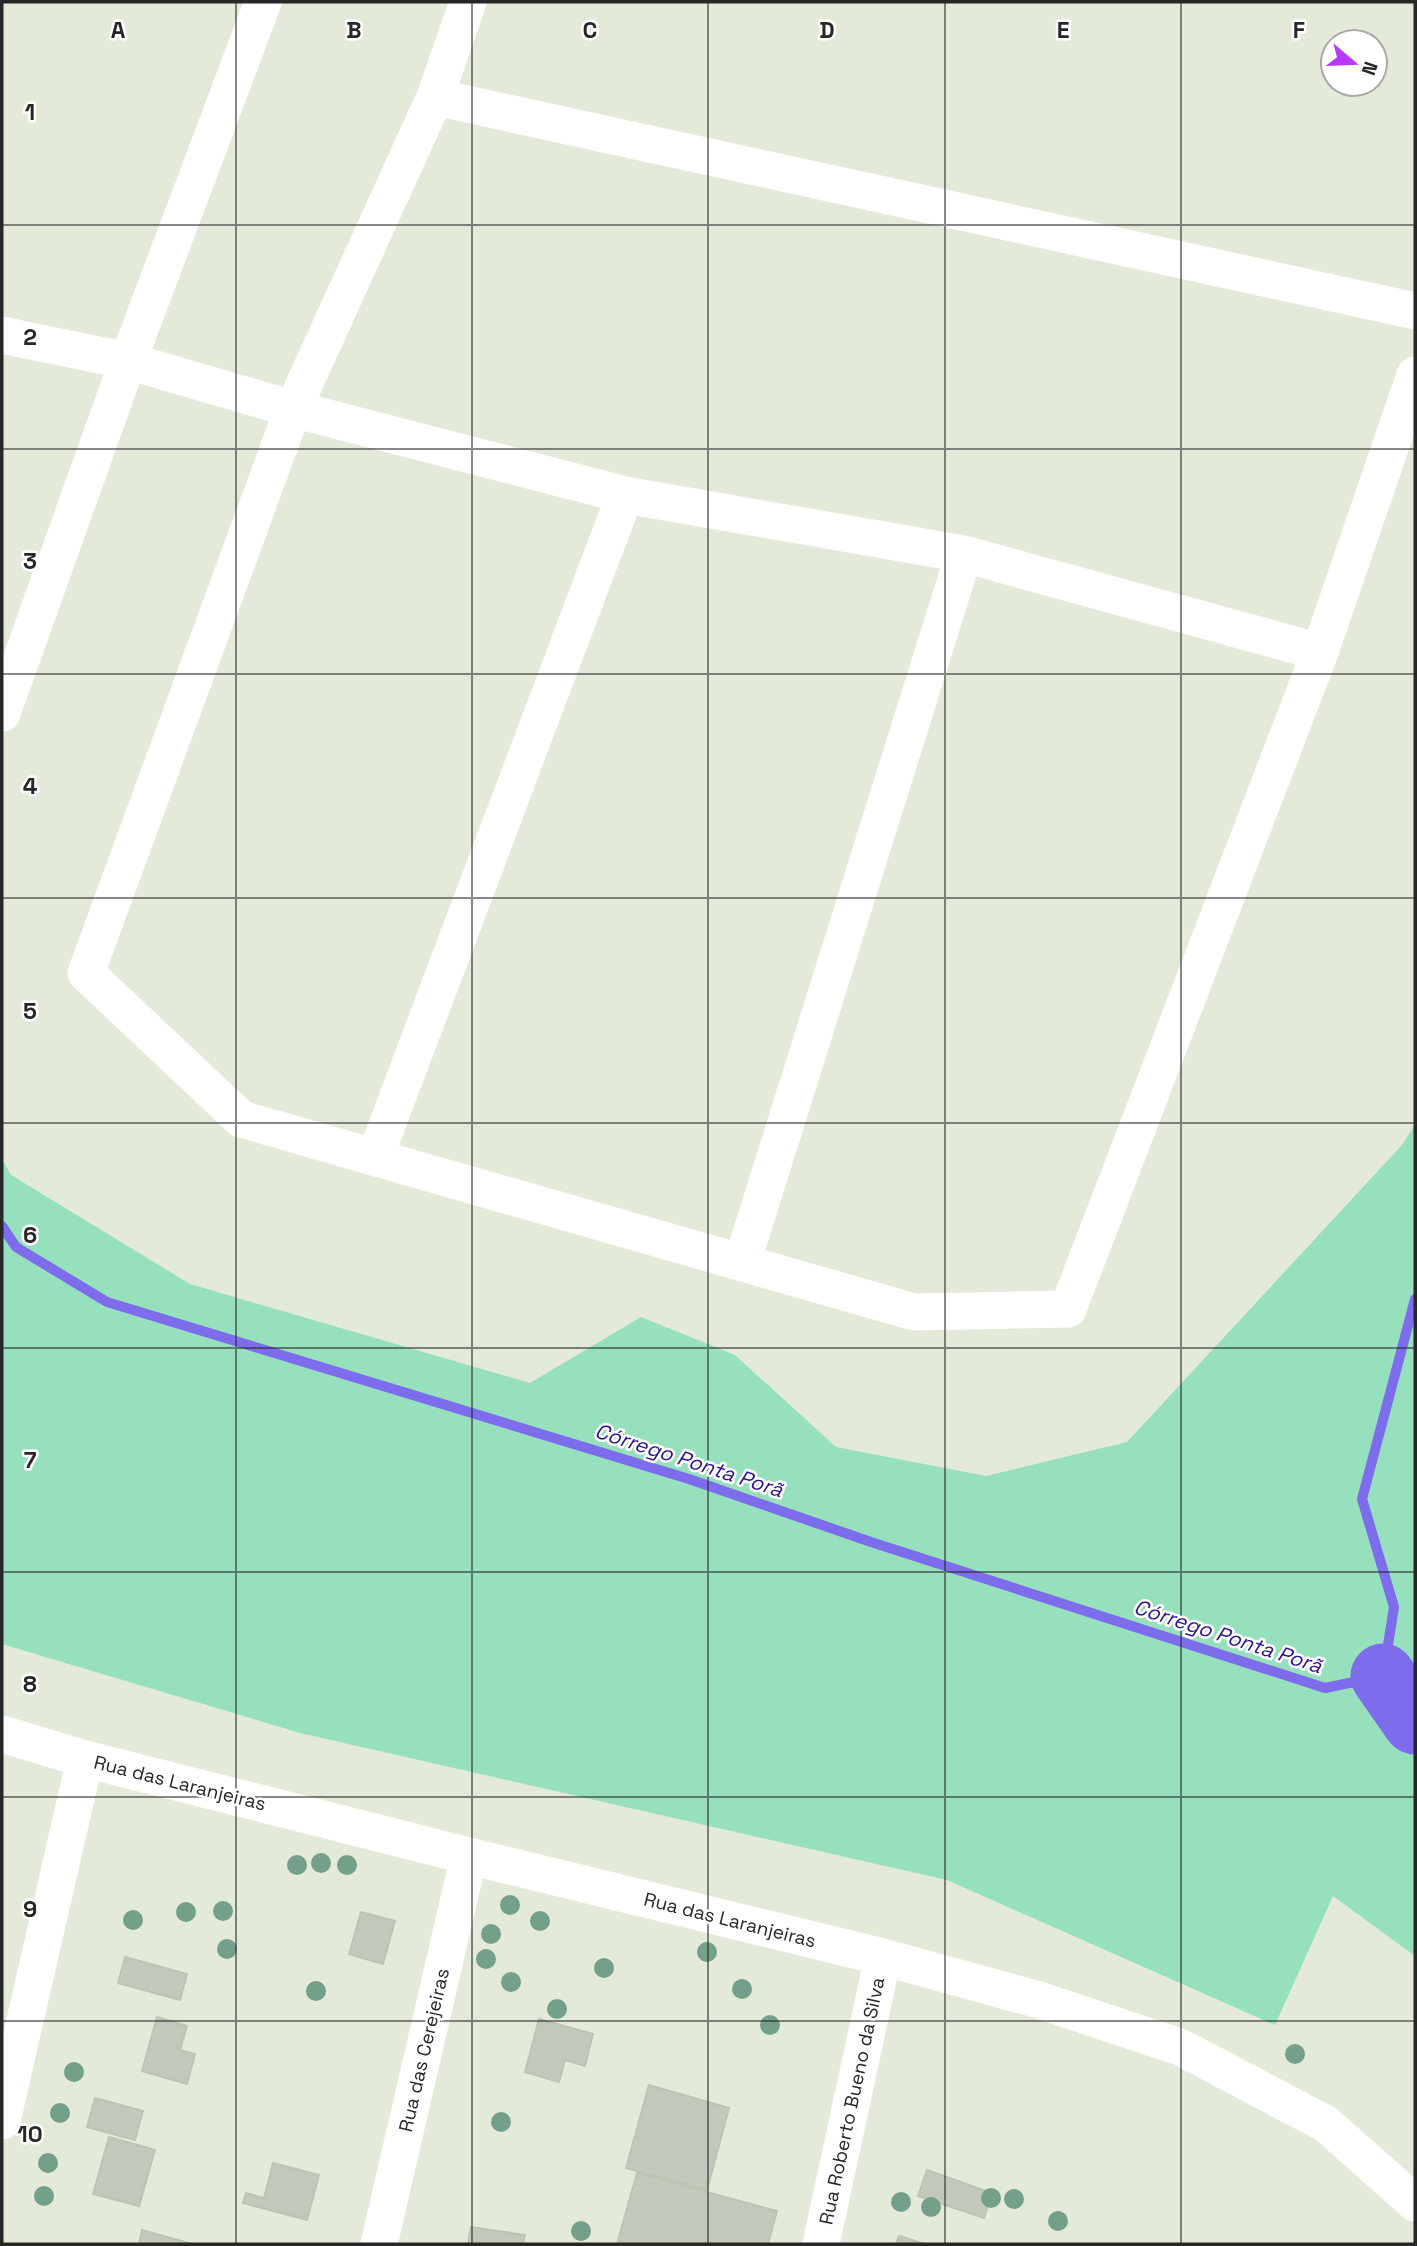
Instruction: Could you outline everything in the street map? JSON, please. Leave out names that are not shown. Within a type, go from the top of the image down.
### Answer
[{"type":"street","points":[[2,713],[128,361],[264,2]]},
{"type":"street","points":[[468,2],[435,97],[293,409],[86,973],[241,1119],[914,1312],[1069,1309],[1320,652],[1415,375]]},
{"type":"street","points":[[435,97],[1415,311]]},
{"type":"street","points":[[2,335],[128,361],[293,409],[625,495],[964,554],[1320,652]]},
{"type":"street","points":[[375,1157],[625,495]]},
{"type":"street","points":[[742,1263],[964,554]]},
{"type":"street","name":"Rua das Laranjeiras","points":[[2,1734],[85,1759],[883,1957],[1039,2000],[1180,2048],[1326,2124],[1415,2203]]},
{"type":"street","points":[[2,2121],[85,1759]]},
{"type":"street","name":"Rua das Cerejeiras","points":[[379,2244],[469,1856]]},
{"type":"street","name":"Rua Roberto Bueno da Silva","points":[[821,2244],[883,1957]]},
{"type":"green space","points":[[1415,1125],[1415,1956],[1333,1896],[1275,2025],[947,1880],[300,1733],[2,1644],[2,1159],[11,1175],[190,1284],[530,1383],[641,1317],[735,1355],[836,1447],[986,1476],[1127,1442],[1402,1145]]},
{"type":"building","points":[[361,1912],[395,1921],[383,1964],[349,1954]]},
{"type":"building","points":[[125,1957],[187,1974],[180,2000],[118,1983]]},
{"type":"building","points":[[157,2017],[187,2026],[180,2050],[195,2054],[187,2084],[142,2071]]},
{"type":"building","points":[[539,2019],[593,2034],[585,2066],[565,2060],[559,2082],[525,2072]]},
{"type":"building","points":[[649,2085],[729,2108],[707,2190],[626,2168]]},
{"type":"building","points":[[95,2098],[143,2111],[135,2140],[87,2127]]},
{"type":"building","points":[[109,2137],[155,2150],[139,2206],[93,2194]]},
{"type":"building","points":[[273,2163],[319,2175],[307,2220],[243,2203],[246,2193],[264,2198]]},
{"type":"building","points":[[927,2170],[992,2193],[984,2218],[918,2196]]},
{"type":"building","points":[[637,2173],[777,2211],[768,2244],[617,2244]]},
{"type":"building","points":[[471,2227],[525,2235],[523,2244],[468,2244]]},
{"type":"building","points":[[142,2230],[192,2244],[139,2244]]},
{"type":"building","points":[[899,2236],[925,2244],[896,2244]]},
{"type":"waterway","name":"Córrego Ponta Porã","points":[[2,1226],[16,1247],[107,1302],[689,1479],[871,1542],[1325,1688],[1383,1676],[1394,1607],[1362,1499],[1415,1299]]},
{"type":"waterway","points":[[1383,1676],[1415,1722]]}]
